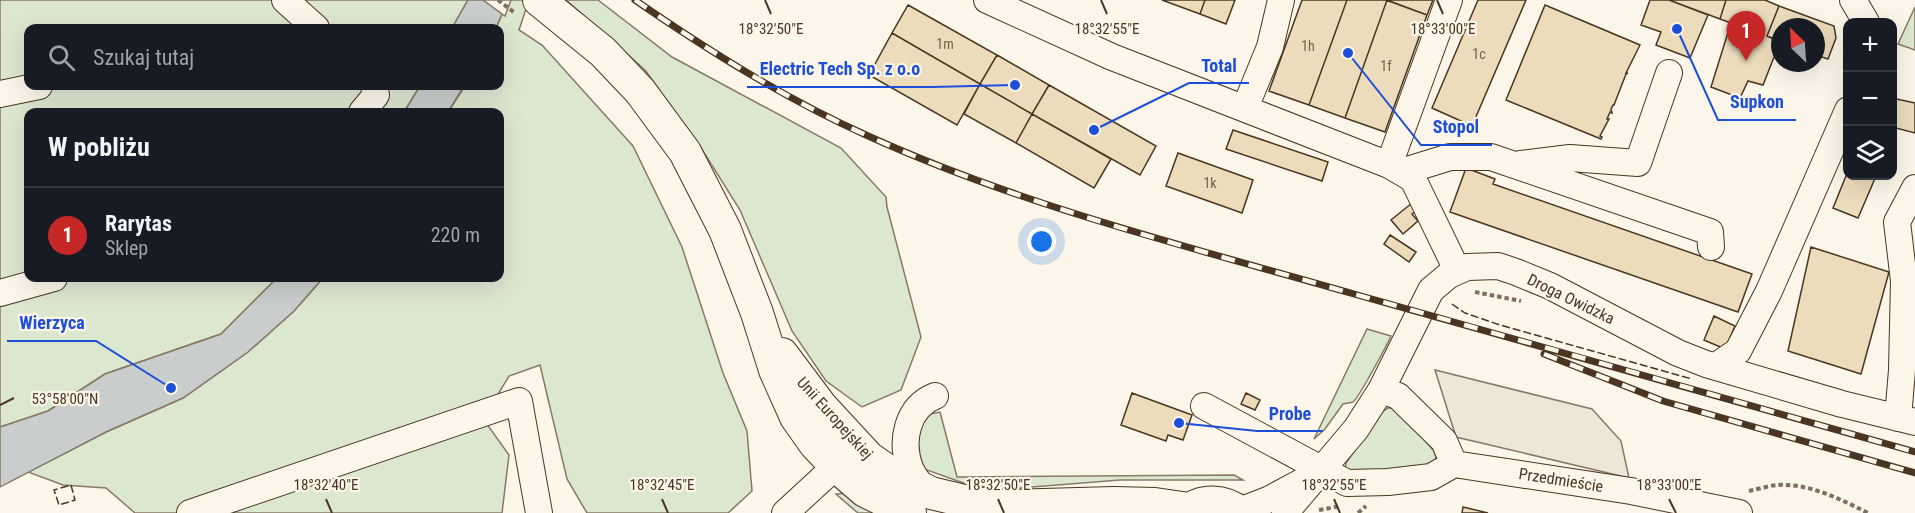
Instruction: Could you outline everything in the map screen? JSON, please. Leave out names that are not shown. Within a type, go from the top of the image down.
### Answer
[{"type":"main road","name":"Unii Europejskiej","points":[[528,7],[603,52],[640,91],[685,152],[725,230],[775,370],[796,417],[815,444],[846,456],[865,490],[916,501]]},
{"type":"main road","points":[[916,501],[932,493],[973,503],[1003,506],[1155,504],[1187,511],[1202,504],[1215,502],[1228,505],[1240,512]]},
{"type":"street","points":[[285,0],[309,24]]},
{"type":"street","points":[[987,0],[1112,57],[1395,168],[1413,179],[1457,270]]},
{"type":"street","points":[[1245,108],[1270,48],[1281,0]]},
{"type":"street","points":[[1395,168],[1449,0]]},
{"type":"street","points":[[1853,0],[1864,18]]},
{"type":"street","points":[[1514,165],[1570,158],[1638,163],[1669,73]]},
{"type":"street","points":[[0,94],[24,89]]},
{"type":"street","points":[[365,108],[376,95],[375,90]]},
{"type":"street","points":[[1716,366],[1738,351],[1769,291],[1843,121]]},
{"type":"street","points":[[1395,168],[1450,157],[1491,157],[1710,232],[1711,247]]},
{"type":"street","points":[[1906,420],[1909,321],[1897,222],[1915,188]]},
{"type":"street","name":"Droga Owidzka","points":[[1285,513],[1356,429],[1381,390],[1431,290],[1439,281],[1467,267],[1498,266],[1516,272],[1550,286],[1678,352],[1716,366],[1842,404],[1906,420]]},
{"type":"street","points":[[0,293],[40,282]]},
{"type":"street","points":[[1204,406],[1347,483],[1388,482],[1431,477],[1454,464],[1444,441],[1398,396],[1381,390]]},
{"type":"street","points":[[916,501],[906,449],[907,427],[915,409],[924,400],[935,396]]},
{"type":"street","points":[[190,513],[519,401],[539,513]]},
{"type":"street","points":[[785,513],[846,456]]},
{"type":"street","name":"Przedmieście","points":[[1454,464],[1630,491],[1742,503]]},
{"type":"street","name":"Droga Owidzka","points":[[1240,512],[1270,499],[1322,470]]},
{"type":"path","points":[[498,0],[528,7]]},
{"type":"path","points":[[1742,503],[1776,485],[1805,488],[1832,495],[1868,513]]},
{"type":"green space","points":[[0,0],[468,0],[454,24],[24,24],[24,90],[418,90],[406,108],[24,108],[24,282],[273,282],[221,334],[105,374],[48,411],[0,427]]},
{"type":"green space","points":[[508,0],[529,0],[519,30],[542,45],[633,146],[682,247],[723,373],[747,431],[752,491],[728,513],[587,513],[567,479],[540,365],[509,376],[494,401],[474,406],[509,455],[502,513],[135,513],[106,488],[63,485],[28,472],[106,432],[183,398],[248,352],[294,311],[319,282],[504,282],[504,108],[451,108],[462,90],[504,90],[504,24],[498,24]]},
{"type":"green space","points":[[566,0],[598,0],[672,57],[841,148],[886,197],[921,337],[901,390],[862,407],[826,381],[792,331],[740,210],[698,143],[645,70]]},
{"type":"green space","points":[[1915,7],[1915,50],[1898,44]]},
{"type":"green space","points":[[1367,329],[1391,336],[1356,399],[1343,404],[1325,429],[1314,439]]},
{"type":"green space","points":[[1388,408],[1397,408],[1434,451],[1436,458],[1431,465],[1359,474],[1345,469],[1346,463],[1382,412]]},
{"type":"green space","points":[[940,412],[957,477],[1234,475],[1243,480],[1120,480],[1008,489],[969,485],[924,469],[917,447],[918,434],[930,414]]},
{"type":"green space","points":[[848,493],[891,513],[858,513],[836,494]]},
{"type":"shaded area","points":[[468,0],[508,0],[498,24],[454,24]]},
{"type":"shaded area","points":[[418,90],[462,90],[450,108],[406,108]]},
{"type":"shaded area","points":[[273,282],[319,282],[294,311],[248,352],[183,398],[106,432],[0,487],[0,427],[48,411],[105,374],[221,334]]},
{"type":"shaded area","points":[[1435,370],[1592,409],[1621,441],[1629,478],[1456,437]]},
{"type":"pier","points":[[483,0],[511,0],[505,16]]},
{"type":"building","points":[[1162,0],[1205,0],[1200,14]]},
{"type":"building","points":[[1205,0],[1235,0],[1226,24],[1200,14]]},
{"type":"building","points":[[1302,0],[1347,0],[1309,105],[1269,91]]},
{"type":"building","points":[[1347,0],[1387,0],[1345,118],[1309,105]]},
{"type":"building","points":[[1386,0],[1433,0],[1427,15]]},
{"type":"building","points":[[1387,0],[1427,15],[1385,132],[1345,118]]},
{"type":"building","points":[[1478,0],[1526,0],[1472,126],[1432,108]]},
{"type":"building","points":[[1650,0],[1669,0],[1708,15],[1690,58],[1656,45],[1661,32],[1641,25]]},
{"type":"building","points":[[1669,0],[1726,0],[1720,19]]},
{"type":"building","points":[[1726,0],[1765,0],[1779,6],[1774,18],[1771,18],[1767,36],[1771,38],[1771,65],[1763,85],[1748,81],[1740,98],[1711,87],[1731,23],[1720,19]]},
{"type":"building","points":[[908,5],[997,55],[980,84],[892,33]]},
{"type":"building","points":[[1545,5],[1640,45],[1611,109],[1612,113],[1610,112],[1607,119],[1609,119],[1600,136],[1601,139],[1506,100]]},
{"type":"building","points":[[1779,6],[1812,18],[1774,18]]},
{"type":"building","points":[[1825,23],[1834,26],[1836,38],[1828,59],[1825,58]]},
{"type":"building","points":[[1771,26],[1771,38],[1767,36]]},
{"type":"building","points":[[892,33],[980,84],[957,125],[869,75]]},
{"type":"building","points":[[997,55],[1049,85],[1032,114],[980,84]]},
{"type":"building","points":[[980,84],[1032,114],[1016,143],[964,114]]},
{"type":"building","points":[[1049,85],[1156,146],[1140,175],[1032,114]]},
{"type":"building","points":[[1897,99],[1915,103],[1915,133],[1897,128]]},
{"type":"building","points":[[1032,114],[1111,159],[1094,188],[1016,143]]},
{"type":"building","points":[[1233,130],[1328,162],[1322,181],[1226,149]]},
{"type":"building","points":[[1178,153],[1253,180],[1242,213],[1166,186]]},
{"type":"building","points":[[1466,168],[1495,179],[1493,184],[1752,274],[1738,312],[1450,212]]},
{"type":"building","points":[[1844,180],[1874,180],[1858,218],[1833,208]]},
{"type":"building","points":[[1412,203],[1417,210],[1412,214],[1418,221],[1403,234],[1391,220]]},
{"type":"building","points":[[1390,235],[1416,252],[1409,262],[1384,244]]},
{"type":"building","points":[[1811,247],[1889,272],[1861,374],[1788,351]]},
{"type":"building","points":[[1714,316],[1735,326],[1725,349],[1704,340]]},
{"type":"building","points":[[1132,393],[1192,415],[1183,440],[1168,435],[1166,441],[1121,425]]},
{"type":"building","points":[[1246,393],[1260,400],[1255,410],[1241,404]]},
{"type":"building","points":[[1463,507],[1488,513],[1462,513]]},
{"type":"railway","points":[[635,0],[719,55],[836,121],[925,160],[985,183],[1169,242],[1915,452]]},
{"type":"railway","points":[[1544,354],[1663,401],[1915,473]]},
{"type":"fence","points":[[1452,304],[1465,313],[1500,325],[1692,379]]},
{"type":"fence","points":[[71,485],[75,500],[59,505],[54,490],[71,485]]},
{"type":"place","name":"Supkon","points":[[1677,29]]},
{"type":"place","name":"Stopol","points":[[1348,53]]},
{"type":"place","name":"Rarytas","points":[[1746,61]]},
{"type":"place","name":"Electric Tech Sp. z o.o","points":[[1015,85]]},
{"type":"place","name":"Total","points":[[1094,130]]},
{"type":"place","name":"Wierzyca","points":[[171,388]]},
{"type":"place","name":"Probe","points":[[1179,423]]}]
